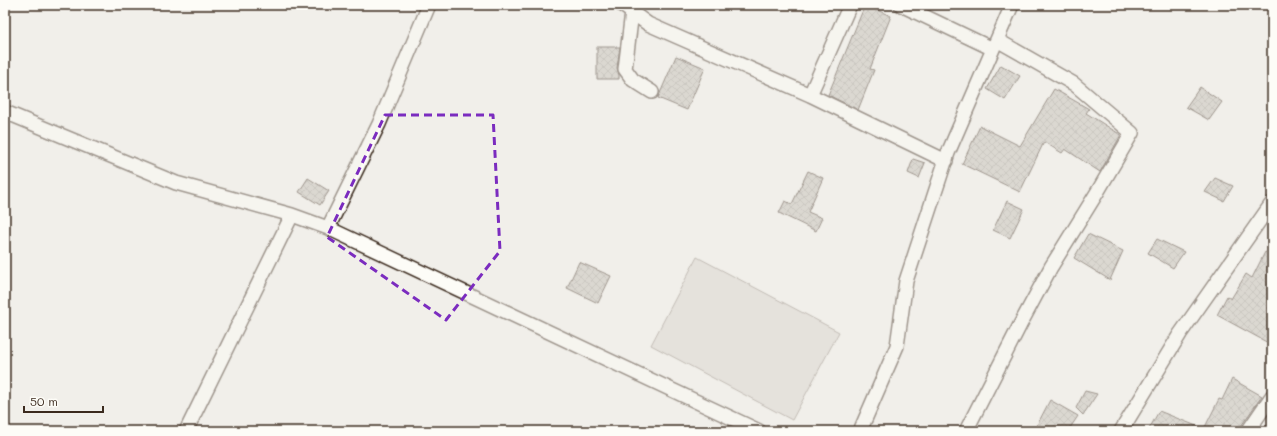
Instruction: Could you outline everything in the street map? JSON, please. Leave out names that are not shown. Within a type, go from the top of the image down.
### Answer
[{"type":"street","points":[[328,228],[379,124],[429,5]]},
{"type":"street","points":[[810,95],[850,5]]},
{"type":"street","points":[[901,5],[995,45],[1074,84],[1132,133],[1051,267],[966,431]]},
{"type":"street","points":[[860,431],[897,346],[906,281],[946,161],[1012,5]]},
{"type":"street","points":[[627,8],[648,24],[810,95],[946,161]]},
{"type":"street","points":[[627,8],[625,69],[633,80],[652,92]]},
{"type":"street","points":[[5,112],[176,183],[292,215],[328,228],[759,431]]},
{"type":"street","points":[[1121,431],[1180,334],[1272,203]]},
{"type":"street","points":[[186,431],[292,215]]},
{"type":"street","points":[[1248,431],[1272,396]]},
{"type":"highlighted area","points":[[385,115],[493,115],[500,251],[446,320],[327,237]]},
{"type":"shaded area","points":[[697,257],[839,332],[792,420],[651,345]]},
{"type":"building","points":[[865,5],[891,16],[870,69],[874,70],[858,110],[828,95]]},
{"type":"building","points":[[597,47],[620,47],[617,68],[619,79],[597,79]]},
{"type":"building","points":[[676,56],[705,68],[687,110],[658,98]]},
{"type":"building","points":[[1001,65],[1020,76],[1005,100],[987,89]]},
{"type":"building","points":[[1200,87],[1222,102],[1209,120],[1186,107]]},
{"type":"building","points":[[1054,89],[1089,109],[1086,113],[1121,135],[1100,172],[1065,149],[1062,153],[1044,142],[1020,192],[962,164],[980,126],[1020,146]]},
{"type":"building","points":[[913,159],[925,163],[919,178],[908,173]]},
{"type":"building","points":[[808,171],[823,178],[808,212],[822,218],[816,231],[779,213],[785,201],[792,204]]},
{"type":"building","points":[[308,178],[329,191],[320,205],[299,192]]},
{"type":"building","points":[[1215,178],[1233,186],[1224,201],[1205,192]]},
{"type":"building","points":[[1007,201],[1024,209],[1010,238],[993,230]]},
{"type":"building","points":[[1088,234],[1123,251],[1110,280],[1074,258]]},
{"type":"building","points":[[1157,239],[1184,252],[1173,268],[1148,253]]},
{"type":"building","points":[[1265,252],[1272,255],[1272,345],[1217,315],[1227,296],[1231,299],[1246,274],[1252,278]]},
{"type":"building","points":[[579,262],[611,276],[598,303],[567,288]]},
{"type":"building","points":[[1232,379],[1262,396],[1241,426],[1240,431],[1148,431],[1159,411],[1204,429],[1219,399],[1222,400]]},
{"type":"building","points":[[1085,391],[1097,394],[1083,415],[1076,408]]},
{"type":"building","points":[[1050,400],[1078,416],[1068,431],[1034,431]]}]
